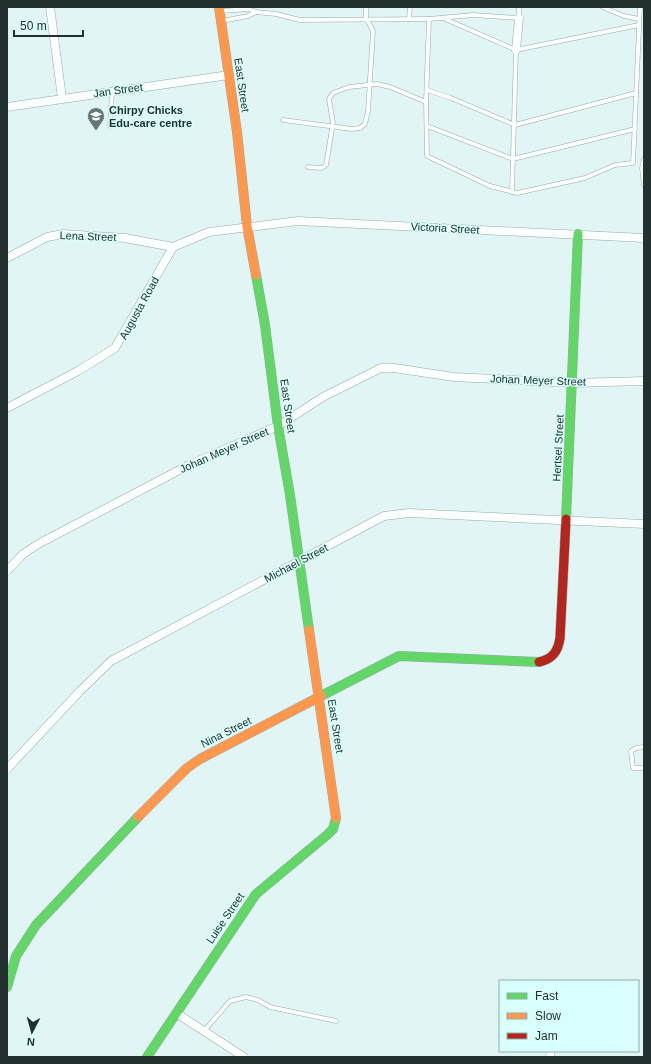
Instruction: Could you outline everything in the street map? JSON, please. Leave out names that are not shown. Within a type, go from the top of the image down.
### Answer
[{"type":"street","points":[[50,7],[62,98]]},
{"type":"street","name":"East Street","points":[[219,9],[229,75],[247,226],[265,325],[278,426],[336,808]]},
{"type":"street","points":[[516,50],[519,18]]},
{"type":"street","name":"Jan Street","points":[[7,107],[229,75]]},
{"type":"street","name":"Victoria Street","points":[[247,226],[298,221],[644,238]]},
{"type":"street","points":[[174,247],[209,232],[247,226]]},
{"type":"street","name":"Lena Street","points":[[7,258],[47,237],[63,234],[125,238],[174,247]]},
{"type":"street","name":"Hertsel Street","points":[[549,659],[557,651],[560,640],[573,383],[578,234]]},
{"type":"street","name":"Augusta Road","points":[[7,408],[78,371],[115,348],[174,247]]},
{"type":"street","name":"Johan Meyer Street","points":[[7,571],[23,554],[40,543],[189,465],[278,426],[323,396],[369,373],[386,368],[454,377],[573,383],[644,381]]},
{"type":"street","name":"Michael Street","points":[[7,769],[80,691],[111,661],[384,516],[396,513],[644,524]]},
{"type":"street","name":"Nina Street","points":[[7,987],[16,956],[36,925],[187,768],[200,759],[390,660],[403,656],[540,662],[549,659]]},
{"type":"street","name":"Luise Street","points":[[147,1057],[256,894],[332,830],[336,820],[336,808]]},
{"type":"street","points":[[176,1013],[244,1057]]},
{"type":"lane","points":[[283,120],[357,129],[365,124],[371,84],[373,31],[366,18],[366,7]]},
{"type":"lane","points":[[409,19],[410,7]]},
{"type":"lane","points":[[219,9],[243,9],[276,14],[300,20],[366,18],[429,19],[473,15],[519,18],[519,7]]},
{"type":"lane","points":[[602,7],[624,16],[639,19]]},
{"type":"lane","points":[[429,19],[426,154],[429,158],[490,186],[512,192],[524,192],[585,178],[615,165],[631,164],[634,160],[640,7]]},
{"type":"lane","points":[[221,21],[248,16],[256,12]]},
{"type":"lane","points":[[442,18],[516,50],[639,25]]},
{"type":"lane","points":[[512,192],[516,125],[516,50]]},
{"type":"lane","points":[[308,167],[322,168],[326,165],[333,120],[329,99],[331,95],[349,87],[371,84],[390,87],[426,102]]},
{"type":"lane","points":[[427,90],[451,98],[516,125],[636,93]]},
{"type":"lane","points":[[110,126],[112,91]]},
{"type":"lane","points":[[427,126],[513,159],[635,129]]},
{"type":"lane","points":[[644,159],[642,168],[644,185]]},
{"type":"lane","points":[[644,747],[636,748],[631,751],[632,768],[644,768]]},
{"type":"lane","points":[[204,1031],[230,1001],[246,997],[258,1000],[270,1007],[336,1021]]},
{"type":"traffic: fast","points":[[566,519],[578,234]]},
{"type":"traffic: fast","points":[[256,275],[265,325],[278,426],[290,495],[309,630]]},
{"type":"traffic: fast","points":[[321,696],[399,656],[539,662]]},
{"type":"traffic: fast","points":[[7,987],[16,956],[36,925],[138,817]]},
{"type":"traffic: fast","points":[[147,1057],[256,894],[327,835],[333,829],[336,818]]},
{"type":"traffic: slow","points":[[219,7],[237,132],[247,226],[256,275]]},
{"type":"traffic: slow","points":[[309,630],[336,818]]},
{"type":"traffic: slow","points":[[138,817],[187,768],[200,759],[321,696]]},
{"type":"traffic: jam","points":[[539,662],[548,659],[554,654],[558,647],[560,638],[566,519]]},
{"type":"place","name":"Chirpy Chicks Edu-care centre","points":[[96,131]]}]
